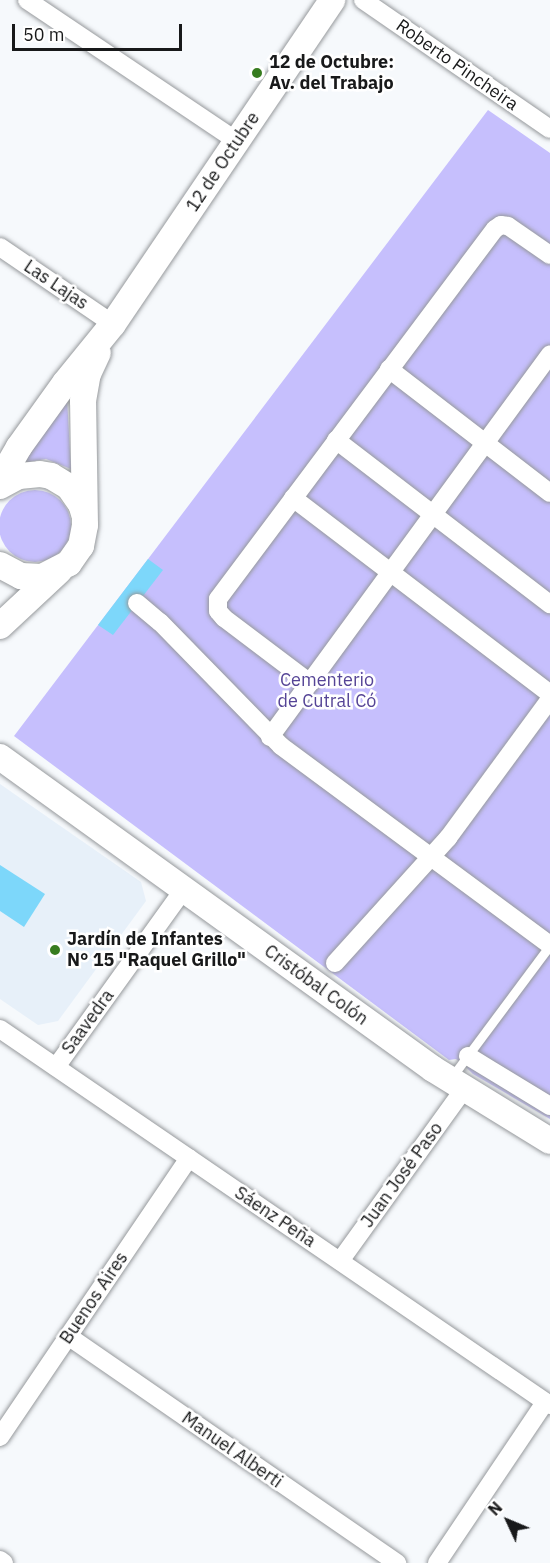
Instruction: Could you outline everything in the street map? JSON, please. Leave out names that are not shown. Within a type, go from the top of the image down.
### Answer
[{"type":"main road","name":"12 de Octubre","points":[[4,479],[65,383],[113,324],[332,0]]},
{"type":"main road","name":"12 de Octubre","points":[[0,626],[69,563],[81,546],[85,525],[84,392],[91,365],[113,324]]},
{"type":"main road","name":"12 de Octubre","points":[[4,479],[40,474],[60,481],[76,495],[84,514]]},
{"type":"main road","points":[[0,565],[12,572],[31,577],[42,577],[61,569]]},
{"type":"main road","name":"Cristóbal Colón","points":[[0,757],[457,1084],[550,1141]]},
{"type":"street","points":[[27,0],[237,141]]},
{"type":"street","name":"Roberto Pincheira","points":[[363,0],[550,129]]},
{"type":"street","points":[[310,684],[224,618],[217,607],[220,596],[498,227],[508,226],[550,255]]},
{"type":"street","name":"Las Lajas","points":[[0,247],[113,324]]},
{"type":"street","points":[[270,737],[550,354]]},
{"type":"street","points":[[389,369],[550,493]]},
{"type":"street","points":[[336,440],[550,604]]},
{"type":"street","points":[[293,498],[550,694]]},
{"type":"street","points":[[137,603],[160,621],[270,737],[550,945]]},
{"type":"street","points":[[335,963],[431,858],[550,699]]},
{"type":"street","name":"Saavedra","points":[[56,1067],[184,889]]},
{"type":"street","name":"Sáenz Peña","points":[[3,1036],[56,1067],[548,1404]]},
{"type":"street","points":[[468,1056],[550,1106]]},
{"type":"street","name":"Juan José Paso","points":[[340,1261],[457,1084]]},
{"type":"street","name":"Buenos Aires","points":[[0,1437],[189,1158]]},
{"type":"street","name":"Manuel Alberti","points":[[68,1336],[397,1563]]},
{"type":"street","points":[[437,1563],[548,1404]]},
{"type":"street","points":[[0,1560],[4,1563]]},
{"type":"lane","points":[[457,1084],[468,1056],[550,945]]},
{"type":"shaded area","name":"Jardín de Infantes N° 15 \"Raquel Grillo\"","points":[[0,784],[141,882],[146,901],[58,1021],[38,1025],[0,999]]},
{"type":"green space","name":"Cementerio de Cutral Có","points":[[488,110],[550,153],[550,1119],[473,1074],[456,1059],[449,1060],[14,736]]},
{"type":"green space","points":[[67,398],[71,469],[46,459],[22,463]]},
{"type":"green space","points":[[42,490],[61,500],[69,512],[71,526],[69,540],[61,552],[49,560],[28,562],[9,552],[1,540],[-1,519],[9,500],[21,492]]},
{"type":"building","points":[[148,559],[163,570],[113,635],[98,625]]},
{"type":"building","points":[[0,865],[45,894],[24,927],[0,911]]},
{"type":"place","name":"12 de Octubre: Av. del Trabajo","points":[[257,73]]},
{"type":"place","name":"Jardín de Infantes N° 15 \"Raquel Grillo\"","points":[[55,950]]}]
